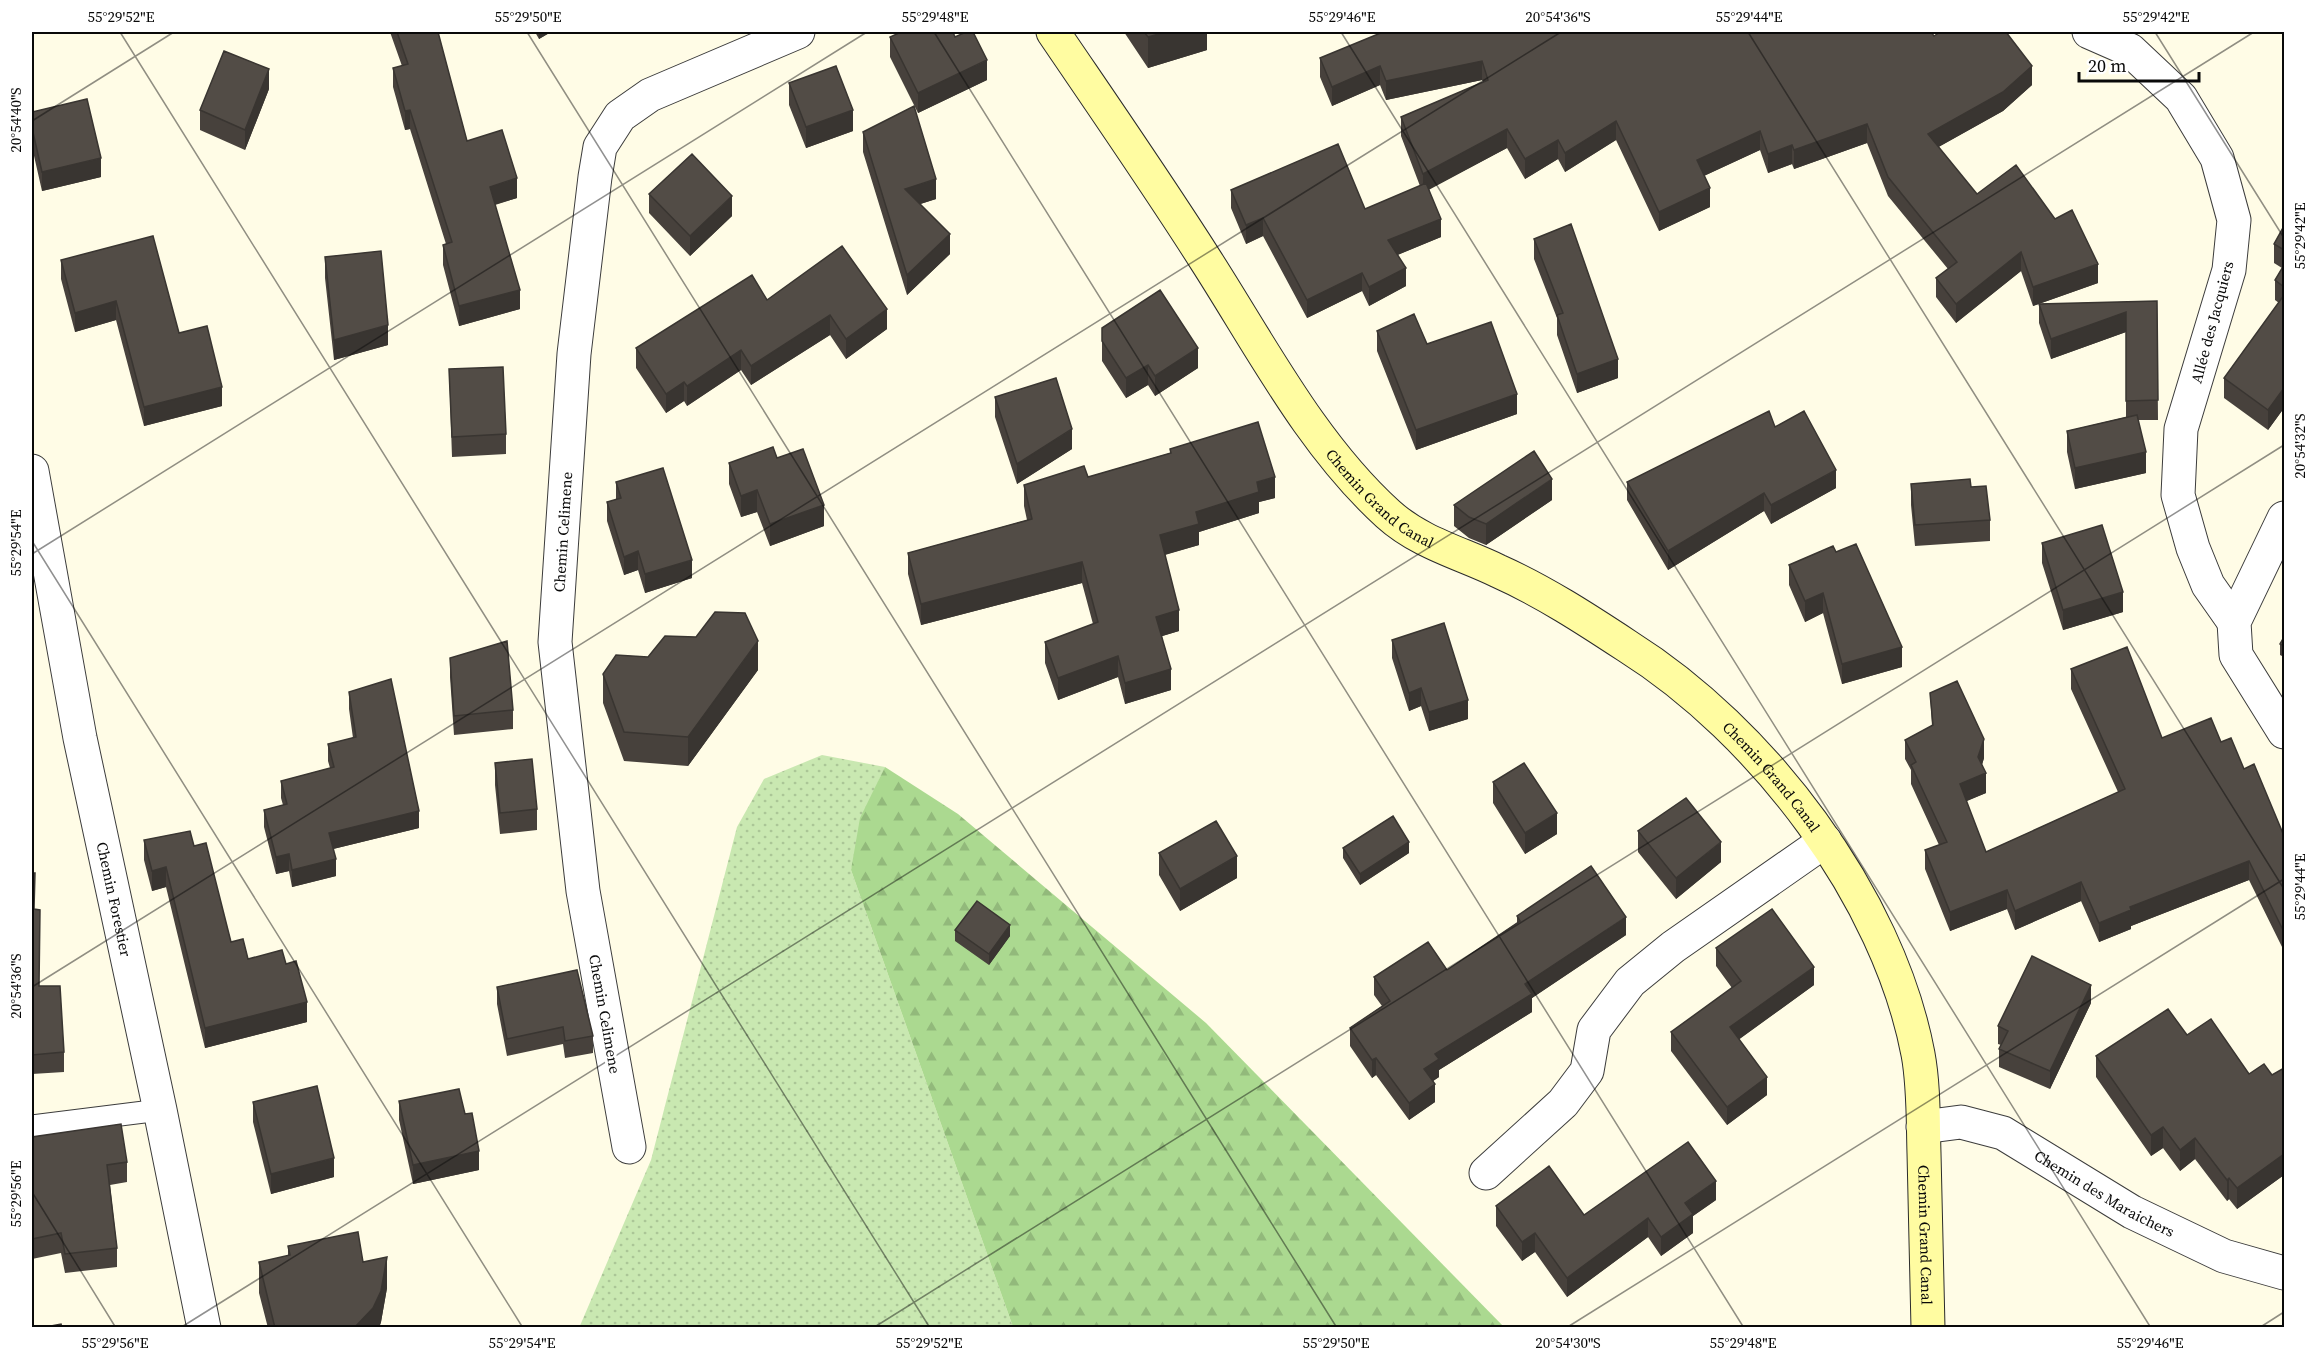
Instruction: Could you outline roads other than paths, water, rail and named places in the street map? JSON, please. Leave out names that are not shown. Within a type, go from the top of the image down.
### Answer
[{"type":"street","name":"Chemin Celimene","points":[[630,1147],[583,891],[555,642],[574,354],[595,177],[600,147],[620,116],[650,95],[798,32]]},
{"type":"street","name":"Chemin Grand Canal","points":[[1053,32],[1206,260],[1274,371],[1341,464],[1390,516],[1427,541],[1500,571],[1587,620],[1659,666],[1717,716],[1770,773],[1826,841],[1859,892],[1897,974],[1919,1058],[1928,1328]]},
{"type":"street","name":"Allée des Jacquiers","points":[[2089,32],[2130,50],[2181,98],[2217,158],[2234,220],[2229,270],[2181,429],[2178,495],[2193,548],[2208,585],[2234,622]]},
{"type":"street","name":"Chemin Forestier","points":[[32,471],[80,738],[204,1328]]},
{"type":"street","points":[[2284,518],[2234,622],[2236,655],[2284,732]]},
{"type":"street","name":"Chemin Grand Canal","points":[[1486,1173],[1563,1103],[1587,1071],[1594,1030],[1630,982],[1672,947],[1826,841]]},
{"type":"street","name":"Chemin des Maraichers","points":[[1923,1127],[1961,1122],[2003,1133],[2132,1212],[2224,1256],[2284,1273]]},
{"type":"lane","points":[[32,1126],[160,1110]]}]
